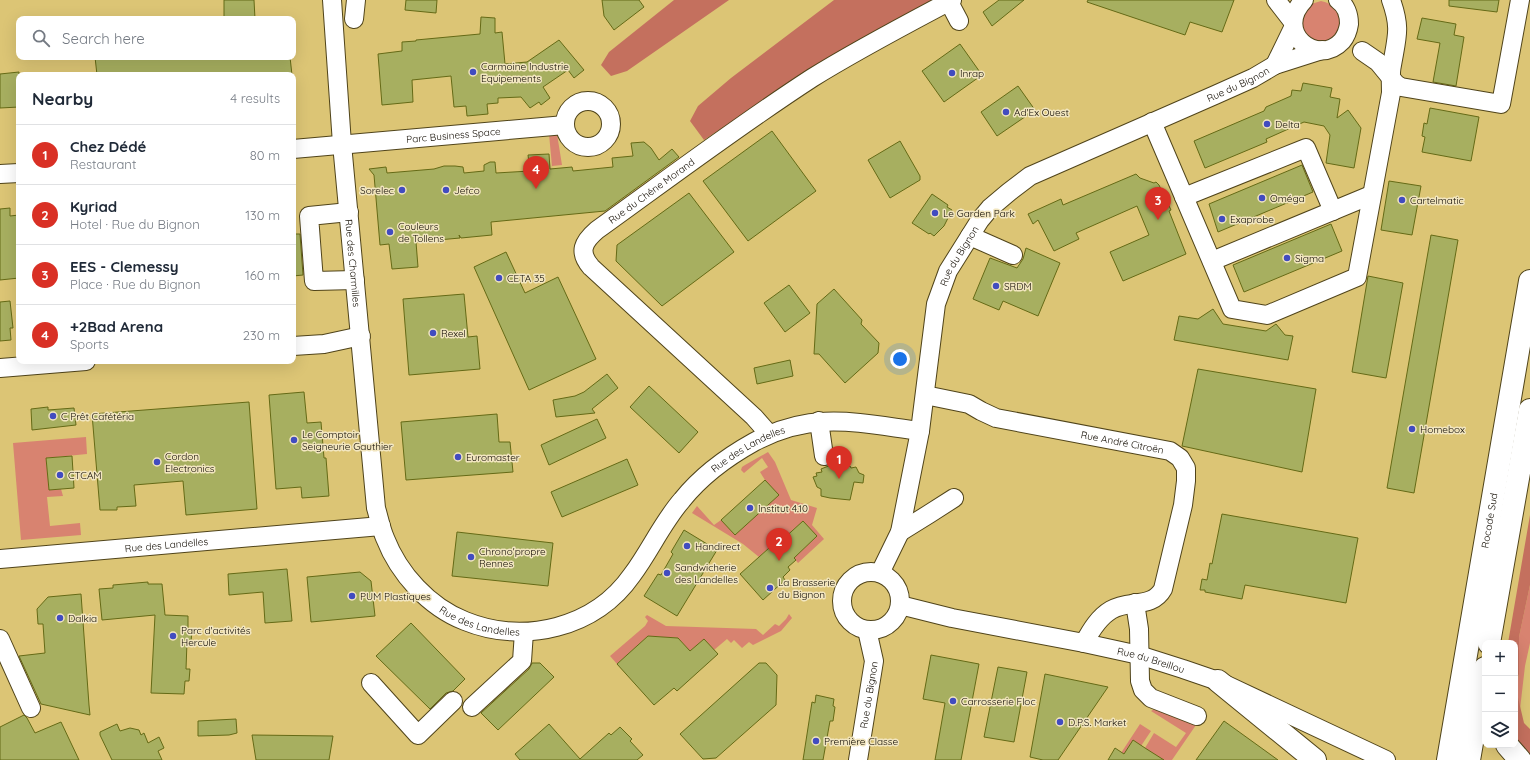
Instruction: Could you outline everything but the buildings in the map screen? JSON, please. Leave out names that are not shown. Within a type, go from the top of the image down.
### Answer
[{"type":"highway","name":"Rocade Sud","points":[[1448,760],[1530,281]]},
{"type":"highway","points":[[1492,639],[1530,410]]},
{"type":"highway","points":[[1469,760],[1484,676]]},
{"type":"highway","points":[[1218,681],[1315,760]]},
{"type":"highway","points":[[1510,748],[1520,760]]},
{"type":"street","name":"Rue des Charmilles","points":[[332,0],[342,144],[361,336],[364,390],[376,508],[381,526]]},
{"type":"street","points":[[354,19],[356,0]]},
{"type":"street","points":[[1276,0],[1293,25],[1299,40],[1305,46],[1314,50],[1331,47],[1362,51],[1378,62],[1391,79],[1401,87],[1502,104],[1520,0]]},
{"type":"street","name":"Rue du Bignon","points":[[1275,65],[1293,25],[1297,7],[1304,0]]},
{"type":"street","points":[[1338,0],[1346,9],[1349,24],[1362,51]]},
{"type":"street","points":[[1331,47],[1345,38],[1353,0]]},
{"type":"street","points":[[1152,122],[1232,309],[1267,315],[1357,277],[1391,93],[1392,65],[1398,37],[1397,16],[1391,0]]},
{"type":"street","points":[[951,1],[959,21]]},
{"type":"street","name":"Rue du Chêne Morand","points":[[770,434],[754,417],[591,267],[583,250],[585,243],[597,230],[813,78],[951,1]]},
{"type":"street","name":"Rue du Bignon","points":[[880,573],[900,532],[920,431],[936,304],[948,271],[990,208],[1030,176],[1253,78],[1275,65],[1331,47]]},
{"type":"street","name":"Parc Business Space","points":[[296,149],[565,125]]},
{"type":"street","points":[[1184,197],[1306,148],[1333,211]]},
{"type":"street","points":[[0,174],[16,173]]},
{"type":"street","points":[[1212,261],[1372,195]]},
{"type":"street","points":[[349,212],[309,216],[314,281],[355,280]]},
{"type":"street","points":[[970,236],[1013,255]]},
{"type":"street","points":[[296,346],[324,344],[361,336]]},
{"type":"street","points":[[0,368],[49,364]]},
{"type":"street","name":"Rue André Citroën","points":[[925,395],[969,404],[996,418],[1170,450],[1180,458],[1186,468],[1183,505],[1163,588],[1160,594],[1154,600],[1113,609],[1104,615],[1084,643]]},
{"type":"street","points":[[819,421],[824,456]]},
{"type":"street","name":"Rue des Landelles","points":[[0,559],[381,526],[391,551],[402,569],[416,586],[436,605],[458,618],[474,625],[498,631],[524,632],[562,626],[576,621],[609,600],[632,576],[673,511],[693,487],[728,458],[770,434],[801,424],[819,421],[854,422],[920,431]]},
{"type":"street","points":[[900,532],[954,498]]},
{"type":"street","points":[[867,572],[880,573],[887,577],[896,586],[900,597],[900,605],[895,618],[885,627],[876,630],[867,630],[858,628],[845,616],[842,607],[842,598],[848,583],[855,577],[867,572]]},
{"type":"street","points":[[1135,603],[1139,623],[1140,681],[1143,690],[1151,698],[1196,716]]},
{"type":"street","name":"Rue du Breillou","points":[[900,605],[952,618],[1139,655],[1218,681],[1386,760]]},
{"type":"street","name":"Rue du Bignon","points":[[858,760],[874,661],[867,630]]},
{"type":"street","points":[[472,707],[522,661],[524,632]]},
{"type":"street","points":[[0,639],[31,708]]},
{"type":"street","points":[[371,683],[418,735],[453,701]]},
{"type":"shaded area","points":[[674,0],[729,0],[627,71],[611,76],[601,65],[609,52]]},
{"type":"shaded area","points":[[834,0],[934,0],[824,61],[704,140],[690,121],[698,106],[731,78]]},
{"type":"shaded area","points":[[1321,1],[1335,8],[1341,21],[1337,34],[1323,42],[1318,42],[1305,36],[1300,16],[1308,5]]},
{"type":"shaded area","points":[[549,134],[557,134],[562,165],[552,166]]},
{"type":"shaded area","points":[[86,437],[87,454],[46,458],[49,490],[61,489],[63,496],[47,497],[50,526],[80,523],[81,535],[21,540],[13,443]]},
{"type":"shaded area","points":[[768,452],[775,462],[791,500],[817,508],[812,525],[824,539],[798,563],[794,558],[817,536],[803,521],[781,541],[778,540],[759,557],[743,544],[692,513],[697,506],[714,525],[721,520],[735,535],[778,495],[760,472],[768,467],[762,458],[744,473],[741,470],[745,465]]},
{"type":"shaded area","points":[[1530,515],[1530,585],[1519,637],[1518,679],[1518,640],[1509,640]]},
{"type":"shaded area","points":[[1530,585],[1530,643],[1525,666],[1520,709],[1518,699],[1519,637]]},
{"type":"shaded area","points":[[789,614],[792,618],[781,631],[753,645],[749,642],[742,648],[734,640],[731,643],[727,639],[714,650],[704,639],[690,651],[678,638],[648,636],[617,664],[610,656],[645,626],[648,621],[645,617],[647,615],[666,626],[756,629],[763,635],[775,624],[779,626]]},
{"type":"shaded area","points":[[1518,698],[1524,723],[1530,729],[1530,760],[1518,748]]},
{"type":"shaded area","points":[[1156,708],[1195,722],[1196,725],[1172,760],[1159,760],[1145,748],[1154,733],[1176,747],[1186,733],[1151,711]]},
{"type":"shaded area","points":[[1140,724],[1151,731],[1141,746],[1124,754],[1121,753]]},
{"type":"place","name":"Carmoine Industrie Equipements","points":[[473,72]]},
{"type":"place","name":"Inrap","points":[[952,73]]},
{"type":"place","name":"Ad'Ex Ouest","points":[[1006,112]]},
{"type":"place","name":"Delta","points":[[1267,124]]},
{"type":"place","name":"+2Bad Arena","points":[[536,189]]},
{"type":"place","name":"Sorelec","points":[[402,190]]},
{"type":"place","name":"Jefco","points":[[446,190]]},
{"type":"place","name":"Oméga","points":[[1262,198]]},
{"type":"place","name":"Cartelmatic","points":[[1402,200]]},
{"type":"place","name":"Le Garden Park","points":[[935,213]]},
{"type":"place","name":"Exaprobe","points":[[1222,219]]},
{"type":"place","name":"EES - Clemessy","points":[[1158,220]]},
{"type":"place","name":"Couleurs de Tollens","points":[[390,232]]},
{"type":"place","name":"Sigma","points":[[1287,258]]},
{"type":"place","name":"CETA 35","points":[[499,278]]},
{"type":"place","name":"SRDM","points":[[996,286]]},
{"type":"place","name":"Rexel","points":[[433,333]]},
{"type":"place","name":"C Prêt Cafétéria","points":[[53,416]]},
{"type":"place","name":"Homebox","points":[[1412,429]]},
{"type":"place","name":"Le Comptoir Seigneurie Gauthier","points":[[294,440]]},
{"type":"place","name":"Euromaster","points":[[458,457]]},
{"type":"place","name":"Cordon Electronics","points":[[157,462]]},
{"type":"place","name":"CTCAM","points":[[60,475]]},
{"type":"place","name":"Chez Dédé","points":[[839,479]]},
{"type":"place","name":"Institut 4.10","points":[[750,508]]},
{"type":"place","name":"Handirect","points":[[687,546]]},
{"type":"place","name":"Chrono'propre Rennes","points":[[471,557]]},
{"type":"place","name":"Kyriad","points":[[779,561]]},
{"type":"place","name":"Sandwicherie des Landelles","points":[[667,573]]},
{"type":"place","name":"La Brasserie du Bignon","points":[[770,588]]},
{"type":"place","name":"PUM Plastiques","points":[[352,596]]},
{"type":"place","name":"Dalkia","points":[[60,618]]},
{"type":"place","name":"Parc d'activités Hercule","points":[[173,636]]},
{"type":"place","name":"Carrosserie Floc","points":[[953,701]]},
{"type":"place","name":"D.P.S. Market","points":[[1060,722]]},
{"type":"place","name":"Première Classe","points":[[816,741]]}]
